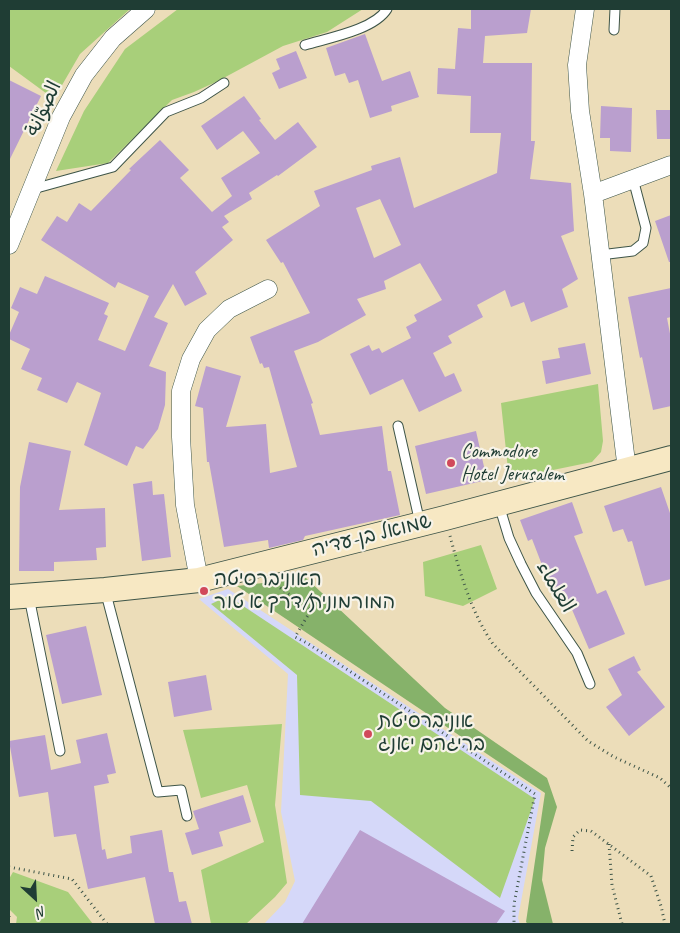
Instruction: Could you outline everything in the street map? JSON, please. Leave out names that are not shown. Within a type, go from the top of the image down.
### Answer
[{"type":"street","name":"الصوّانة","points":[[9,245],[61,117],[84,75],[113,38],[146,9]]},
{"type":"street","points":[[585,9],[577,65],[580,110],[593,194],[627,470]]},
{"type":"street","points":[[593,194],[671,165]]},
{"type":"street","points":[[200,580],[185,505],[180,391],[190,359],[207,330],[229,308],[268,289]]},
{"type":"street","name":"שמואל בן-עדיה","points":[[19,596],[104,590],[200,580],[671,458]]},
{"type":"lane","points":[[305,45],[358,28],[377,19],[387,9]]},
{"type":"lane","points":[[614,30],[616,9]]},
{"type":"lane","points":[[33,189],[113,167],[166,112],[201,98],[224,82]]},
{"type":"lane","points":[[600,255],[633,251],[643,243],[646,228],[633,179]]},
{"type":"lane","points":[[398,426],[420,523]]},
{"type":"lane","name":"العلماء","points":[[499,503],[509,538],[524,571],[536,593],[577,653],[590,684]]},
{"type":"lane","points":[[104,590],[158,792],[182,790],[187,816]]},
{"type":"lane","points":[[19,596],[60,751]]},
{"type":"path","points":[[445,518],[456,559],[481,626],[493,644],[588,741],[614,757],[660,778],[671,788]]},
{"type":"path","points":[[251,567],[311,610],[295,637],[535,794],[514,904],[514,924]]},
{"type":"path","points":[[572,851],[573,837],[580,830],[591,831],[651,876],[665,924]]},
{"type":"path","points":[[609,844],[612,885],[622,924]]},
{"type":"path","points":[[9,867],[72,879],[107,924]]},
{"type":"shaded area","name":"אוניברסיטת בריגהם יאנג","points":[[228,589],[541,793],[518,918],[520,924],[264,924],[285,902],[295,881],[281,812],[288,674],[199,599]]},
{"type":"green space","points":[[10,9],[130,9],[80,54],[54,99],[9,66]]},
{"type":"green space","points":[[178,9],[363,9],[327,32],[283,46],[218,81],[172,100],[108,163],[56,171],[84,111],[125,49]]},
{"type":"green space","points":[[598,384],[603,441],[601,452],[592,462],[509,479],[501,403]]},
{"type":"green space","points":[[481,545],[497,589],[463,606],[425,596],[423,562]]},
{"type":"green space","points":[[306,578],[445,708],[547,778],[557,807],[545,848],[542,880],[553,924],[528,924],[526,922],[545,793],[237,586]]},
{"type":"green space","points":[[228,596],[535,799],[500,898],[371,801],[300,795],[297,675],[211,604]]},
{"type":"green space","points":[[282,724],[275,805],[287,883],[246,924],[211,924],[201,870],[264,842],[247,785],[201,798],[183,730]]},
{"type":"green space","points":[[13,872],[68,892],[93,924],[16,924],[17,917],[9,909],[9,879]]},
{"type":"building","points":[[471,9],[531,9],[527,33],[485,36],[483,63],[532,63],[531,141],[535,141],[530,179],[571,183],[574,231],[561,236],[578,279],[562,289],[568,307],[531,322],[524,302],[511,307],[505,290],[477,305],[483,317],[448,336],[452,343],[433,353],[445,377],[454,373],[462,391],[419,412],[403,379],[370,395],[350,354],[369,345],[372,351],[379,348],[382,353],[411,338],[406,327],[417,321],[414,315],[442,300],[420,263],[384,281],[386,289],[357,299],[366,315],[318,342],[294,351],[313,403],[311,404],[320,435],[382,426],[388,471],[391,471],[400,515],[305,536],[303,540],[269,548],[268,540],[224,547],[209,462],[207,462],[203,408],[195,406],[206,366],[241,376],[226,427],[266,424],[270,473],[297,467],[269,367],[264,368],[262,363],[260,364],[250,337],[310,313],[283,262],[281,263],[266,240],[320,206],[314,191],[372,170],[371,166],[400,157],[414,208],[497,173],[501,133],[470,133],[471,96],[437,94],[438,68],[455,69],[458,28],[471,29]],"holes":[[[380,199],[401,245],[374,258],[356,208]]]},
{"type":"building","points":[[365,34],[382,81],[410,71],[419,97],[391,106],[392,111],[370,118],[358,80],[349,83],[345,73],[335,76],[326,48]]},
{"type":"building","points":[[296,51],[307,78],[279,89],[272,73],[280,69],[276,59]]},
{"type":"building","points":[[9,80],[41,96],[9,161]]},
{"type":"building","points":[[244,96],[261,119],[259,120],[275,140],[298,122],[317,147],[278,176],[249,193],[252,199],[224,216],[229,222],[222,227],[233,240],[195,272],[207,294],[185,306],[173,284],[154,317],[168,323],[149,366],[166,372],[165,405],[158,429],[143,449],[136,446],[127,466],[84,445],[101,393],[77,382],[67,403],[37,390],[42,378],[21,369],[30,349],[9,339],[19,312],[11,308],[20,287],[37,294],[45,276],[109,303],[104,314],[108,316],[98,340],[125,351],[149,296],[118,282],[115,288],[41,240],[57,216],[67,222],[79,203],[91,211],[131,170],[129,169],[160,140],[189,170],[180,178],[212,212],[232,196],[221,178],[260,153],[243,131],[217,150],[201,126]]},
{"type":"building","points":[[601,106],[632,108],[631,152],[610,151],[610,138],[600,138]]},
{"type":"building","points":[[656,110],[671,110],[671,139],[657,139]]},
{"type":"building","points":[[671,215],[671,262],[669,262],[655,221]]},
{"type":"building","points":[[671,288],[671,317],[667,318],[671,339],[671,406],[653,410],[628,297]]},
{"type":"building","points":[[585,343],[591,374],[546,384],[542,361],[560,358],[558,348]]},
{"type":"building","name":"Commodore Hotel Jerusalem","points":[[476,431],[487,480],[426,494],[415,446]]},
{"type":"building","points":[[29,442],[71,451],[59,510],[105,508],[106,547],[96,548],[97,560],[54,562],[54,571],[19,571],[20,487]]},
{"type":"building","points":[[152,481],[153,495],[164,494],[171,557],[142,561],[133,484]]},
{"type":"building","points":[[661,487],[671,516],[671,579],[645,586],[632,541],[628,542],[623,529],[613,532],[604,506]]},
{"type":"building","points":[[572,502],[583,533],[574,536],[597,594],[606,590],[625,634],[589,649],[564,591],[554,596],[532,539],[528,541],[520,520]]},
{"type":"building","points":[[86,626],[102,695],[62,704],[46,635]]},
{"type":"building","points":[[634,656],[641,670],[637,672],[665,707],[629,736],[606,707],[622,695],[608,669]]},
{"type":"building","points":[[206,675],[212,710],[174,717],[168,682]]},
{"type":"building","points":[[107,733],[116,773],[107,775],[109,783],[94,786],[102,850],[105,849],[107,859],[132,853],[130,836],[162,830],[169,872],[173,872],[179,902],[186,901],[192,924],[155,924],[145,877],[88,889],[76,834],[54,837],[48,792],[19,797],[9,741],[45,735],[51,770],[81,763],[76,740]]},
{"type":"building","points":[[243,795],[251,822],[219,832],[223,846],[192,855],[185,833],[199,829],[193,811]]},
{"type":"building","points":[[360,830],[505,911],[496,924],[302,924]]},
{"type":"place","name":"Commodore Hotel Jerusalem","points":[[451,463]]},
{"type":"place","name":"האוניברסיטה המורמונית/דרך א טור","points":[[204,591]]},
{"type":"place","name":"אוניברסיטת בריגהם יאנג","points":[[368,734]]}]
